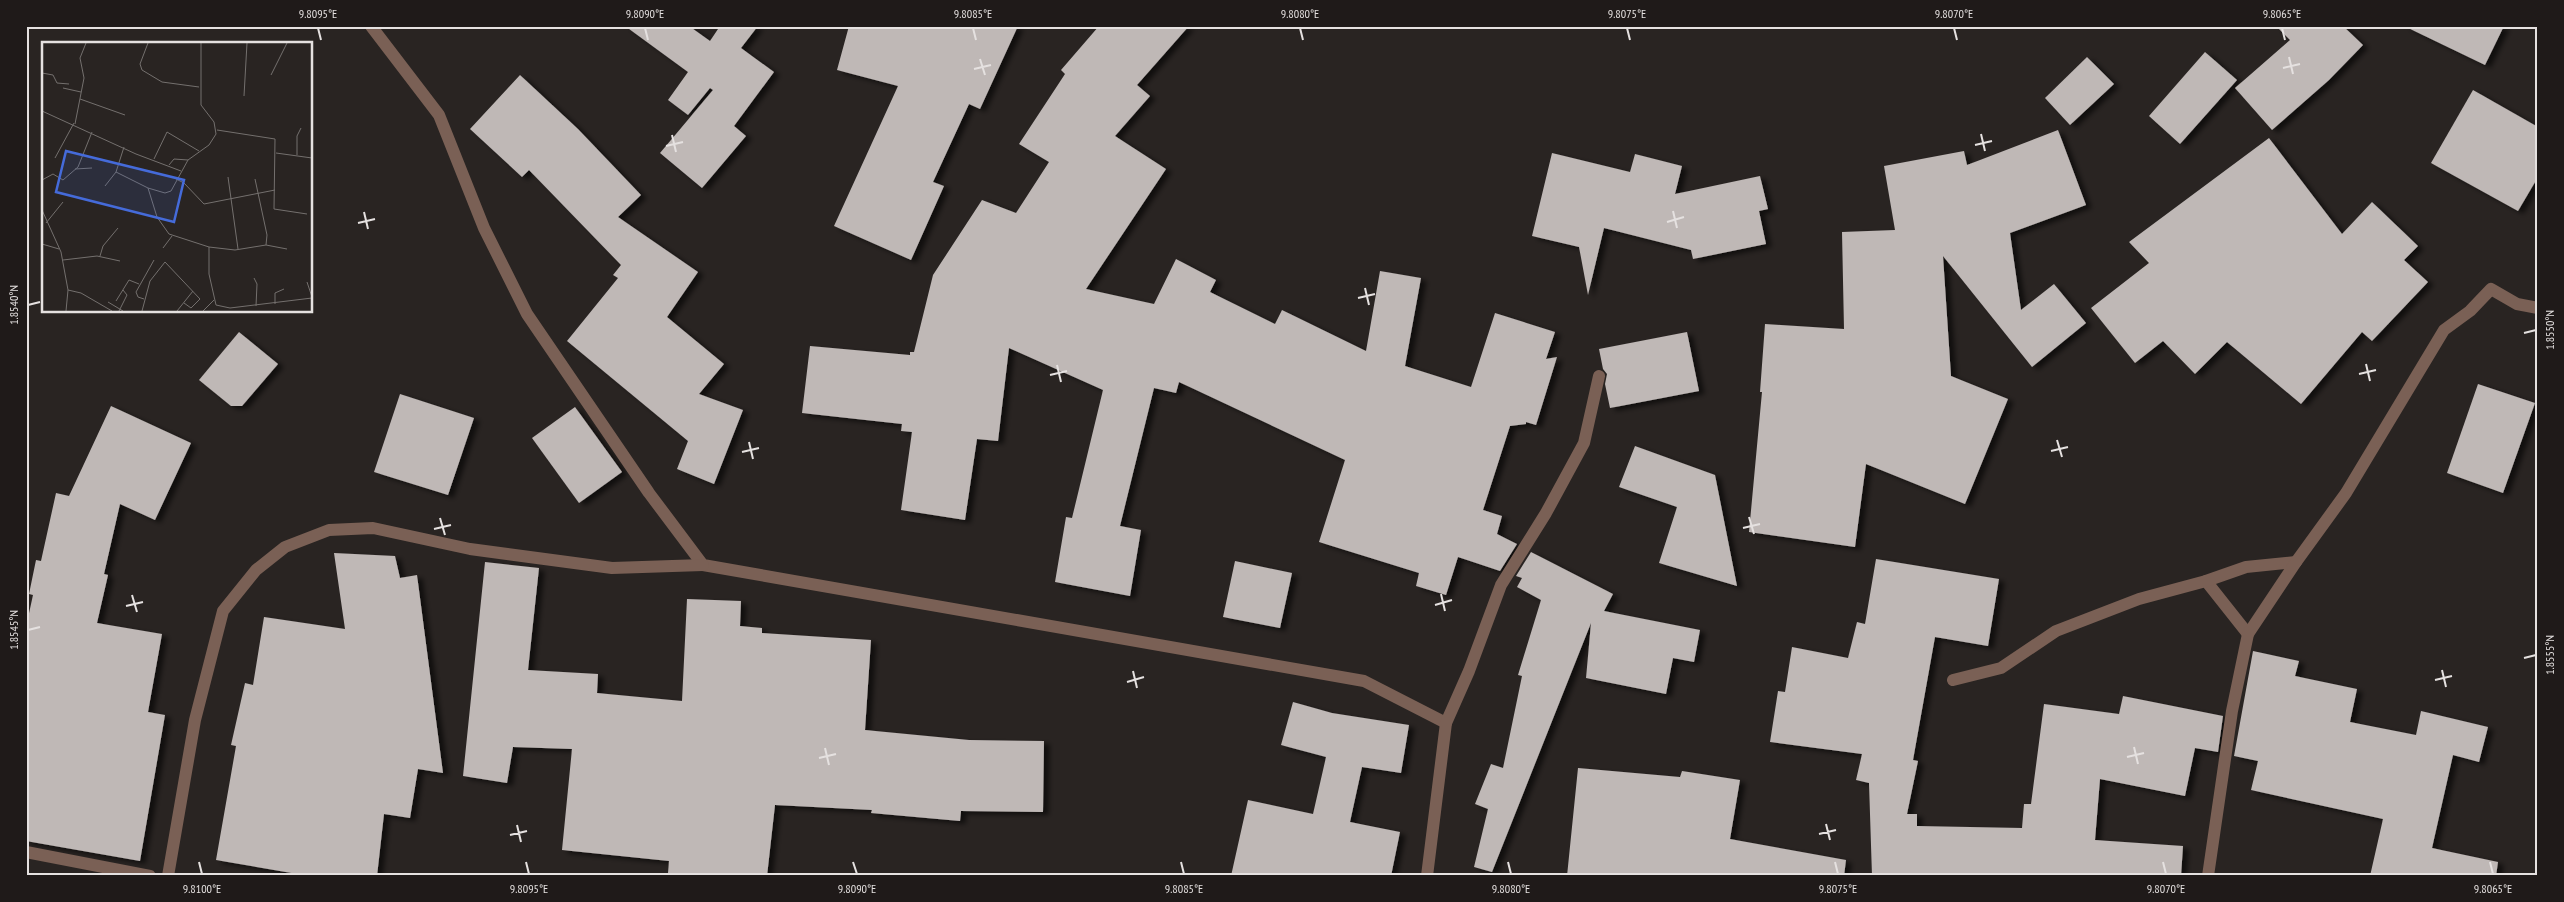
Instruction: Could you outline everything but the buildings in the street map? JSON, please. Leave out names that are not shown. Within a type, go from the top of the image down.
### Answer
[{"type":"street","points":[[371,26],[439,115],[484,228],[527,314],[649,493],[703,565]]},
{"type":"street","points":[[2208,876],[2232,711],[2248,634],[2296,562],[2346,493],[2444,330],[2470,311],[2491,289],[2517,304],[2538,308]]},
{"type":"street","points":[[1428,876],[1446,723],[1470,671],[1501,585],[1546,513],[1584,443],[1599,376]]},
{"type":"street","points":[[168,876],[195,720],[223,611],[256,570],[285,547],[329,530],[373,528],[470,549],[612,568],[703,565],[1364,681],[1446,723]]},
{"type":"street","points":[[1953,680],[2001,668],[2056,631],[2139,599],[2206,582],[2246,567],[2296,562]]},
{"type":"street","points":[[2206,582],[2248,634]]},
{"type":"street","points":[[26,852],[150,876]]}]
